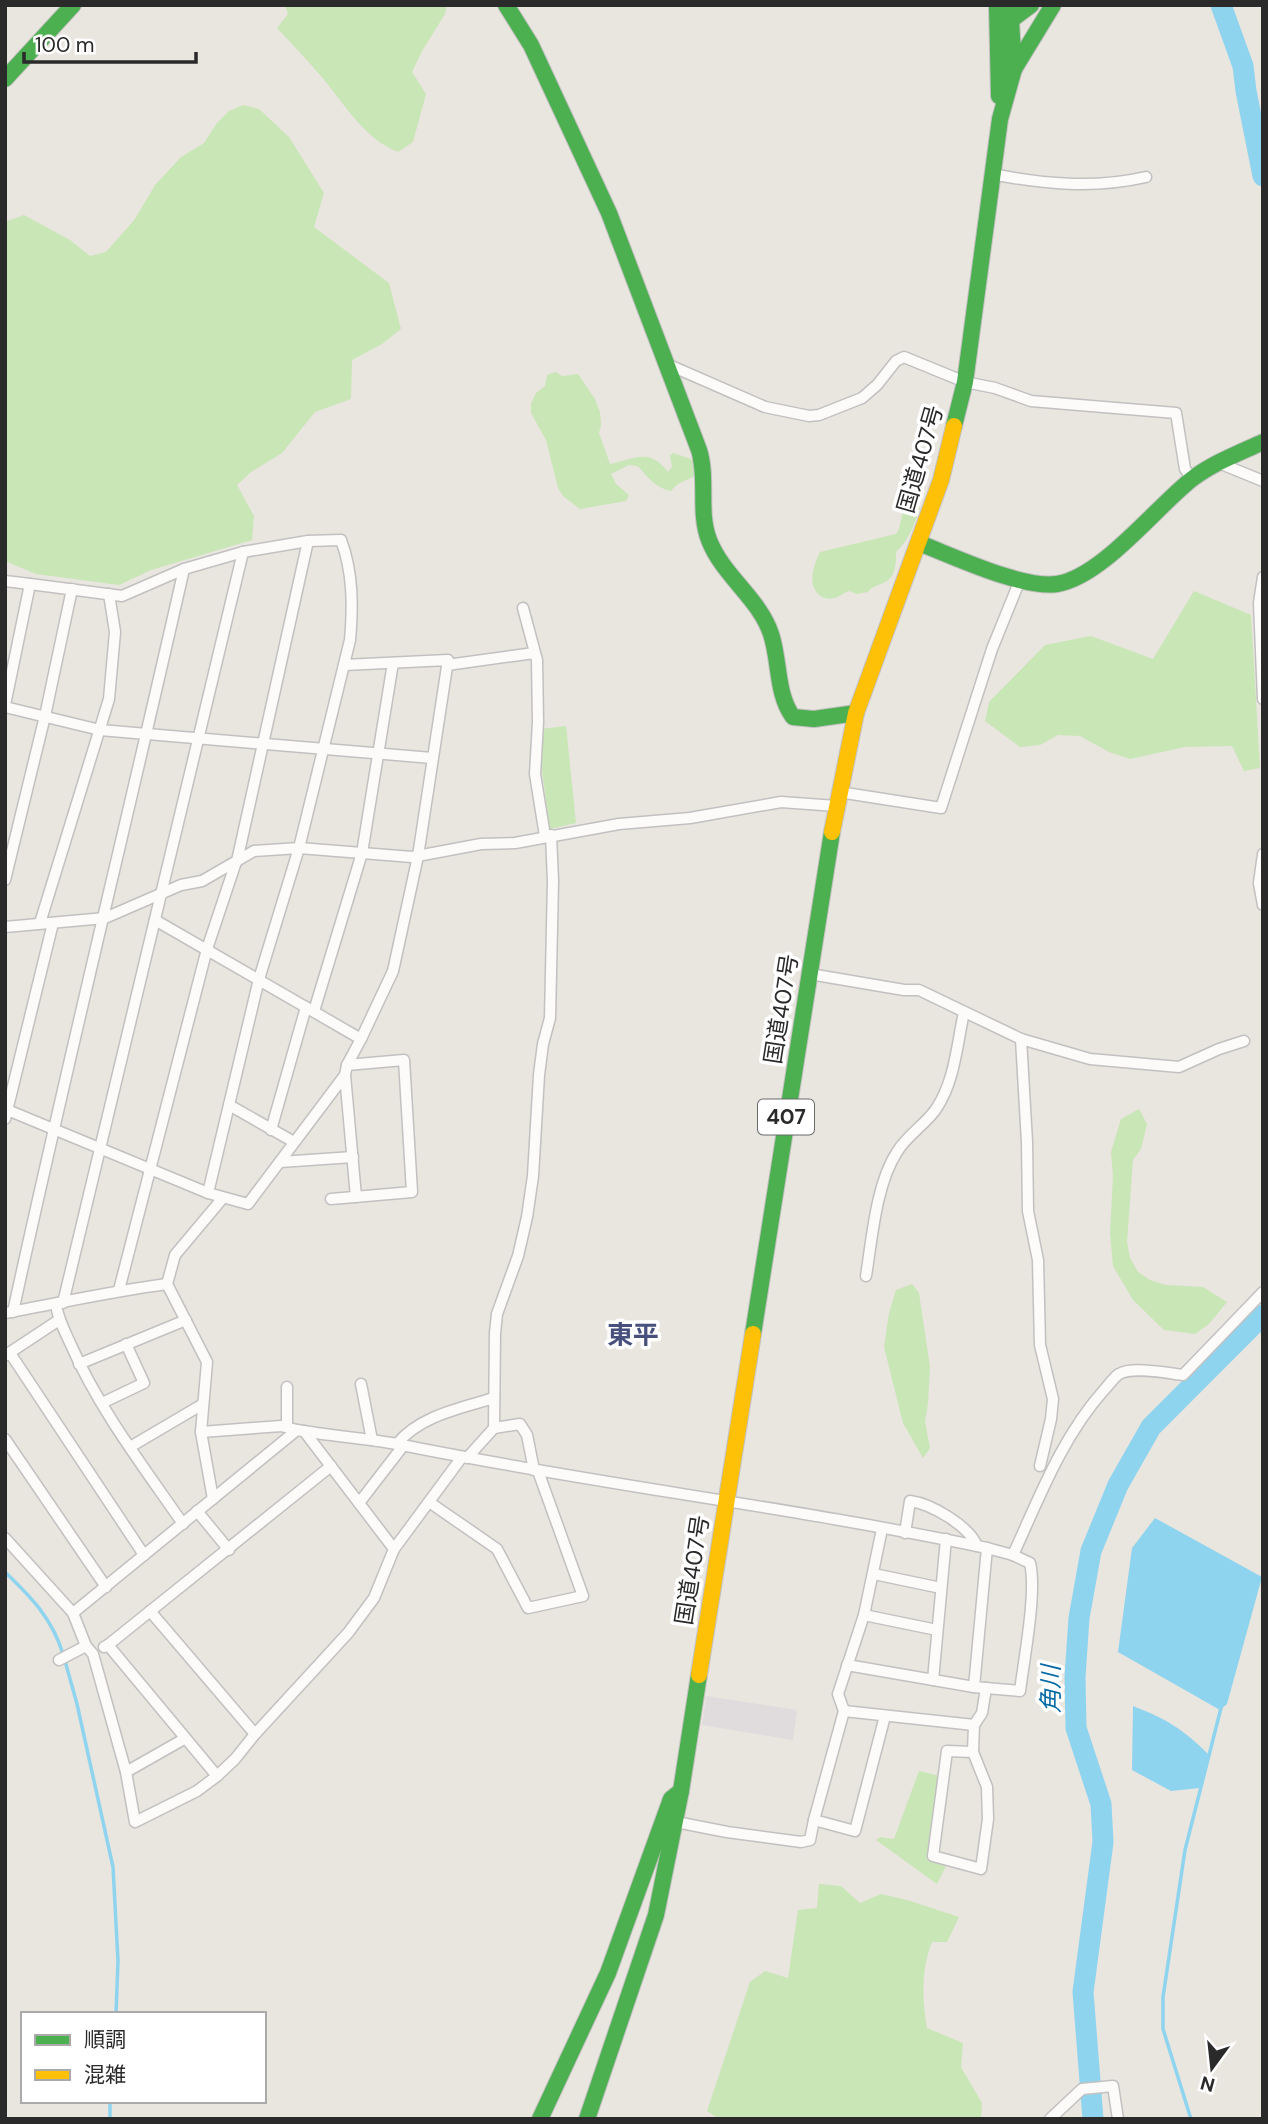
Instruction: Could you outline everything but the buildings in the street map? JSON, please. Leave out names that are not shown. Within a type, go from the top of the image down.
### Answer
[{"type":"main road","points":[[5,79],[73,5]]},
{"type":"main road","points":[[506,5],[531,45],[604,201],[697,442],[704,470],[705,522],[708,536],[725,571],[761,614],[770,632],[779,678],[790,714],[797,719],[856,713]]},
{"type":"main road","name":"407","points":[[997,5],[1000,118]]},
{"type":"main road","points":[[999,41],[1011,13],[1031,5]]},
{"type":"main road","points":[[1014,69],[1053,5]]},
{"type":"main road","name":"407","points":[[1000,118],[1014,69],[1011,13]]},
{"type":"main road","name":"国道407号","points":[[587,2119],[656,1915],[676,1822],[837,799],[856,713],[941,480],[965,382],[1000,118]]},
{"type":"main road","points":[[919,543],[1020,580],[1056,584],[1075,579],[1192,479],[1263,442]]},
{"type":"main road","points":[[540,2119],[608,1973],[671,1799],[681,1791]]},
{"type":"street","points":[[992,174],[1037,183],[1084,184],[1120,183],[1146,177]]},
{"type":"street","points":[[669,365],[765,407],[800,415],[819,415],[862,398],[901,357],[909,357],[965,382],[995,388],[1031,401],[1177,413],[1185,469],[1192,479]]},
{"type":"street","points":[[1219,463],[1263,481]]},
{"type":"street","points":[[5,581],[122,596],[184,569],[243,552],[308,541],[341,540],[349,563],[352,616],[350,640],[299,848],[259,979],[208,1194]]},
{"type":"street","points":[[119,1290],[207,949],[236,861],[308,541]]},
{"type":"street","points":[[183,1524],[130,1447],[79,1364],[59,1320],[59,1304],[100,1148],[243,552]]},
{"type":"street","points":[[167,1284],[119,1290],[9,1312],[105,918],[184,569]]},
{"type":"street","points":[[1263,577],[1259,603],[1263,699]]},
{"type":"street","points":[[5,938],[7,927],[105,918],[162,892],[202,881],[254,851],[299,848],[418,856],[449,849],[515,843],[619,824],[690,818],[781,802],[837,799],[942,808],[992,649],[1020,580]]},
{"type":"street","points":[[30,584],[5,706],[100,730],[432,758]]},
{"type":"street","points":[[5,880],[45,716],[72,589]]},
{"type":"street","points":[[40,923],[109,699],[115,632],[109,594]]},
{"type":"street","points":[[494,1428],[497,1314],[518,1256],[527,1217],[533,1176],[539,1075],[550,1017],[553,881],[548,836],[535,774],[537,660],[523,608]]},
{"type":"street","points":[[447,664],[534,653]]},
{"type":"street","points":[[53,923],[6,1113],[53,1129],[208,1194],[248,1204],[346,1070],[361,1040],[393,971],[418,856],[448,660],[344,665]]},
{"type":"street","points":[[271,1130],[362,853],[393,663]]},
{"type":"street","points":[[1263,854],[1259,883],[1263,905]]},
{"type":"street","points":[[155,920],[361,1040]]},
{"type":"street","points":[[810,974],[849,982],[919,990],[1021,1039],[1090,1059],[1179,1067],[1244,1041]]},
{"type":"street","points":[[866,1276],[886,1176],[897,1152],[938,1107],[949,1084],[964,1012]]},
{"type":"street","points":[[1021,1039],[1027,1142],[1027,1212],[1038,1260],[1040,1345],[1053,1399],[1040,1465]]},
{"type":"street","points":[[331,1199],[412,1192],[404,1060],[346,1070]]},
{"type":"street","points":[[346,1070],[356,1197]]},
{"type":"street","points":[[229,1105],[294,1142]]},
{"type":"street","points":[[280,1162],[353,1157]]},
{"type":"street","points":[[213,1499],[201,1432],[207,1362],[167,1284],[175,1255],[222,1199]]},
{"type":"street","points":[[1013,1555],[1074,1428],[1118,1375],[1126,1371],[1183,1375],[1263,1292]]},
{"type":"street","points":[[59,1320],[8,1354],[144,1556]]},
{"type":"street","points":[[79,1364],[186,1320]]},
{"type":"street","points":[[102,1403],[144,1382],[126,1344]]},
{"type":"street","points":[[361,1384],[372,1440]]},
{"type":"street","points":[[287,1387],[296,1429],[331,1466],[394,1549]]},
{"type":"street","points":[[359,1503],[400,1445],[403,1436],[425,1421],[494,1398]]},
{"type":"street","points":[[130,1447],[203,1404]]},
{"type":"street","points":[[5,1538],[73,1614],[90,1650],[126,1772],[135,1822],[197,1791],[235,1759],[348,1633],[374,1598],[394,1549],[429,1502],[464,1457],[494,1428],[520,1424],[527,1435],[536,1470],[583,1596],[528,1608],[497,1549],[429,1502]]},
{"type":"street","points":[[201,1432],[296,1429],[372,1440],[946,1539],[1013,1555],[1030,1563],[1032,1571],[1020,1691],[974,1687],[847,1665]]},
{"type":"street","points":[[73,1614],[296,1429]]},
{"type":"street","points":[[5,1439],[106,1587]]},
{"type":"street","points":[[59,1660],[107,1645],[331,1466]]},
{"type":"street","points":[[905,1533],[910,1501],[920,1503],[967,1530],[982,1547],[974,1687]]},
{"type":"street","points":[[197,1511],[229,1549]]},
{"type":"street","points":[[676,1822],[801,1842],[810,1840],[844,1712],[838,1694],[864,1615],[882,1529]]},
{"type":"street","points":[[933,1680],[946,1539]]},
{"type":"street","points":[[874,1574],[941,1588]]},
{"type":"street","points":[[150,1611],[255,1734]]},
{"type":"street","points":[[864,1615],[937,1630]]},
{"type":"street","points":[[107,1645],[217,1776]]},
{"type":"street","points":[[973,1752],[947,1751],[933,1856],[981,1869],[988,1819],[987,1787],[973,1752],[974,1725],[982,1713],[986,1688]]},
{"type":"street","points":[[844,1712],[974,1725]]},
{"type":"street","points":[[814,1819],[855,1830],[885,1716]]},
{"type":"street","points":[[126,1772],[184,1739]]},
{"type":"street","points":[[1050,2119],[1082,2090],[1113,2085],[1118,2119]]},
{"type":"shaded area","points":[[706,1696],[797,1710],[793,1740],[702,1725]]},
{"type":"green space","points":[[285,5],[447,5],[445,14],[412,72],[426,94],[413,142],[398,152],[365,129],[277,28],[288,14]]},
{"type":"green space","points":[[243,105],[259,109],[289,137],[324,193],[314,227],[389,283],[401,329],[382,344],[352,360],[351,399],[315,412],[282,453],[251,472],[237,485],[254,516],[252,540],[151,570],[119,585],[36,574],[5,561],[5,222],[24,215],[70,240],[90,256],[106,252],[135,219],[155,185],[181,157],[204,143],[229,111]]},
{"type":"green space","points":[[556,372],[562,376],[578,374],[595,399],[600,412],[599,433],[610,464],[648,457],[661,464],[668,472],[672,467],[670,456],[673,453],[693,461],[697,473],[671,491],[656,485],[638,466],[629,465],[611,474],[616,484],[629,495],[626,501],[580,509],[563,496],[558,488],[546,440],[531,413],[531,403],[536,393],[545,386],[547,375]]},
{"type":"green space","points":[[918,505],[920,508],[913,526],[896,552],[891,578],[868,592],[857,594],[849,591],[830,599],[818,594],[812,579],[820,552],[896,534],[904,507]]},
{"type":"green space","points":[[1194,591],[1251,615],[1260,768],[1244,771],[1232,746],[1185,747],[1130,759],[1109,752],[1080,736],[1058,735],[1040,745],[1020,747],[985,721],[989,702],[1045,645],[1091,636],[1153,659]]},
{"type":"green space","points":[[566,726],[576,823],[550,829],[542,771],[541,729]]},
{"type":"green space","points":[[1139,1109],[1147,1124],[1141,1149],[1133,1160],[1127,1242],[1130,1258],[1138,1272],[1150,1280],[1166,1285],[1203,1287],[1227,1302],[1209,1324],[1195,1334],[1164,1330],[1133,1300],[1113,1266],[1110,1233],[1113,1176],[1111,1152],[1121,1119]]},
{"type":"green space","points":[[912,1284],[919,1293],[930,1367],[925,1422],[930,1448],[923,1458],[903,1423],[884,1347],[889,1313],[896,1290]]},
{"type":"green space","points":[[919,1771],[940,1776],[928,1858],[946,1866],[937,1884],[876,1840],[880,1837],[894,1839]]},
{"type":"green space","points":[[819,1884],[841,1886],[860,1903],[881,1894],[959,1917],[947,1942],[932,1942],[928,1952],[923,1985],[924,2007],[927,2028],[963,2043],[961,2067],[982,2103],[981,2119],[719,2119],[707,2111],[750,1982],[765,1971],[788,1978],[798,1910],[817,1908]]},
{"type":"water","points":[[1155,1518],[1262,1577],[1227,1704],[1220,1710],[1118,1652],[1132,1548]]},
{"type":"water","points":[[1133,1706],[1174,1726],[1208,1754],[1200,1788],[1171,1791],[1132,1770]]},
{"type":"waterway","name":"角川","points":[[1221,5],[1243,66],[1263,176]]},
{"type":"waterway","name":"角川","points":[[1093,2119],[1083,1992],[1103,1842],[1101,1804],[1076,1728],[1075,1677],[1079,1618],[1091,1551],[1118,1485],[1151,1427],[1263,1315]]},
{"type":"waterway","points":[[5,1572],[32,1599],[47,1619],[63,1654]]},
{"type":"waterway","points":[[65,1661],[113,1867],[118,1961],[116,2012]]},
{"type":"waterway","points":[[1191,2119],[1163,2029],[1163,1997],[1185,1850],[1221,1708]]},
{"type":"waterway","points":[[110,2103],[110,2119]]},
{"type":"traffic: fast","points":[[5,79],[73,5]]},
{"type":"traffic: fast","points":[[506,5],[531,45],[609,213],[699,450],[703,472],[704,518],[709,540],[723,565],[765,621],[774,644],[781,688],[788,708],[793,717],[814,719],[856,713]]},
{"type":"traffic: fast","points":[[997,5],[999,96]]},
{"type":"traffic: fast","points":[[954,426],[965,382],[1000,119],[1014,69],[1010,5]]},
{"type":"traffic: fast","points":[[1007,28],[1011,20],[1031,5]]},
{"type":"traffic: fast","points":[[1014,69],[1053,5]]},
{"type":"traffic: fast","points":[[919,543],[1007,577],[1025,582],[1057,584],[1074,579],[1092,569],[1200,473],[1263,442]]},
{"type":"traffic: fast","points":[[753,1334],[832,832]]},
{"type":"traffic: fast","points":[[587,2119],[656,1915],[681,1791],[699,1675]]},
{"type":"traffic: fast","points":[[540,2119],[608,1973],[671,1799],[681,1791]]},
{"type":"traffic: slow","points":[[832,832],[856,713],[941,480],[954,426]]},
{"type":"traffic: slow","points":[[699,1675],[753,1334]]},
{"type":"district","name":"東平","points":[[633,1335]]}]
